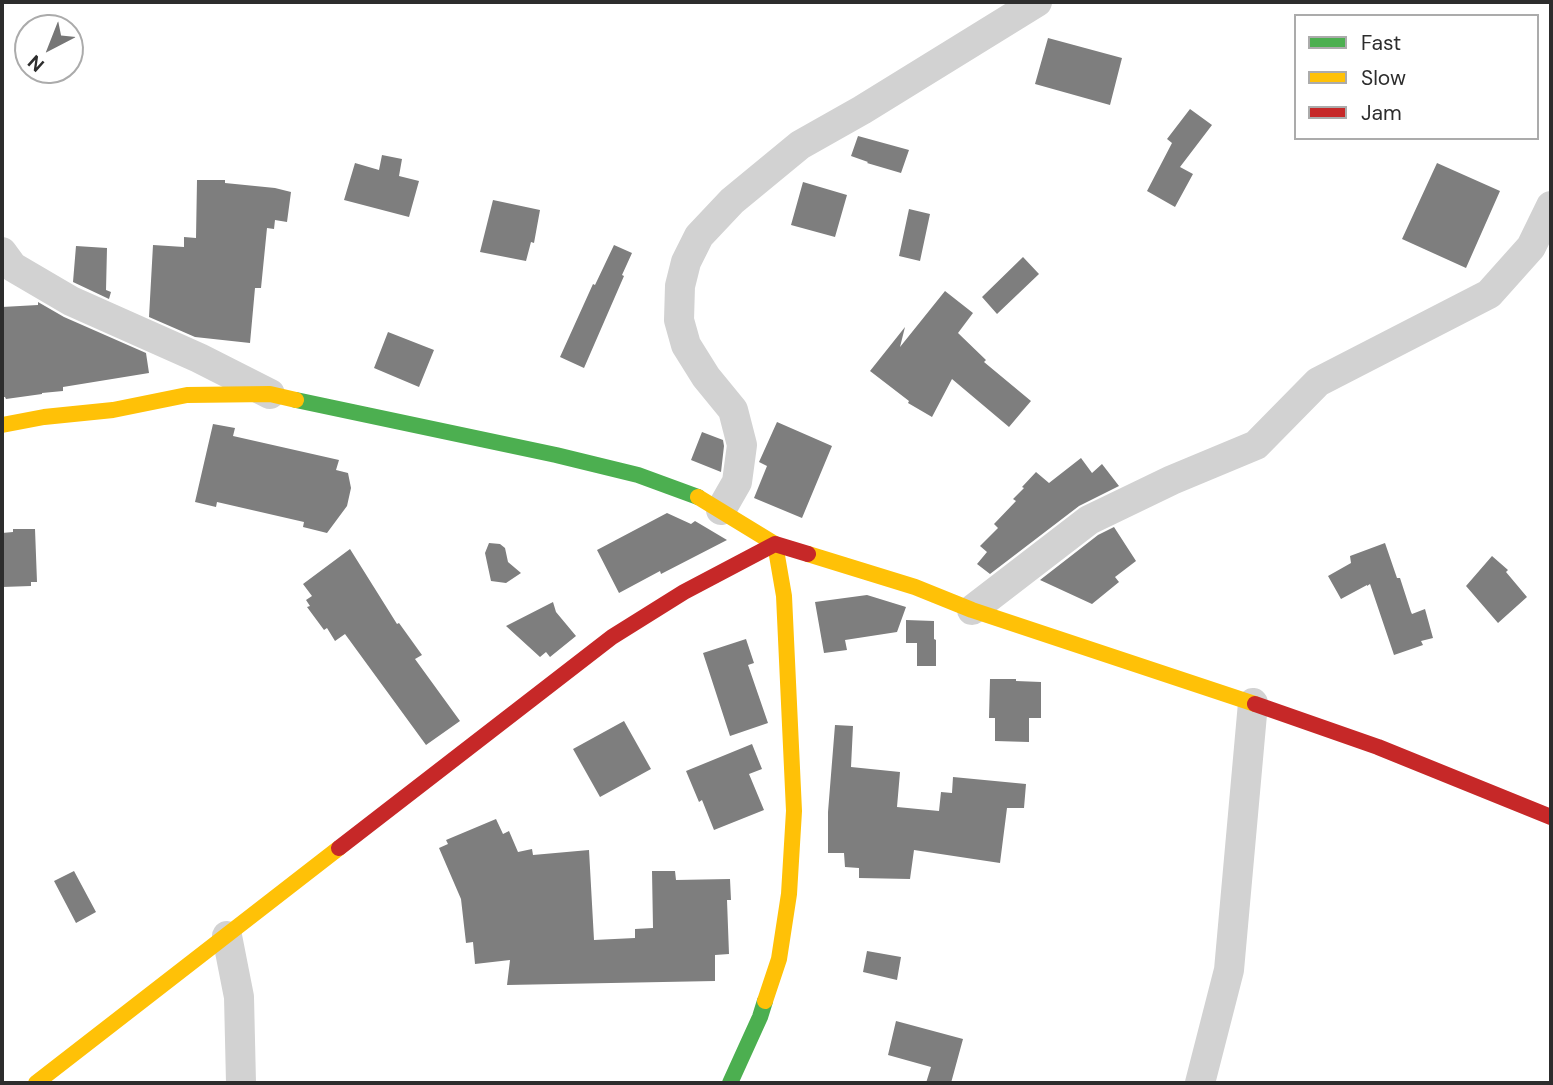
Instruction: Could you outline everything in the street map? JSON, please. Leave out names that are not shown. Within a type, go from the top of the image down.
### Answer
[{"type":"street","points":[[721,510],[737,482],[742,445],[733,410],[706,377],[686,345],[679,320],[680,286],[686,262],[699,236],[732,201],[800,145],[1037,2]]},
{"type":"street","points":[[972,610],[1089,520],[1172,480],[1256,445],[1318,382],[1489,294],[1531,247],[1551,206]]},
{"type":"street","points":[[2,252],[13,267],[71,301],[199,358],[270,394]]},
{"type":"street","points":[[2,425],[44,417],[113,410],[187,395],[270,394],[530,449],[638,475],[692,494],[775,544],[915,587],[972,610],[1378,747],[1551,817]]},
{"type":"street","points":[[36,1083],[612,637],[684,592],[775,544]]},
{"type":"street","points":[[730,1083],[760,1017],[779,959],[789,894],[794,811],[784,596],[775,544]]},
{"type":"street","points":[[1200,1083],[1229,970],[1253,704]]},
{"type":"street","points":[[227,936],[239,997],[241,1083]]},
{"type":"building","points":[[1048,38],[1122,58],[1110,105],[1035,84]]},
{"type":"building","points":[[1190,109],[1212,125],[1180,167],[1193,174],[1175,207],[1147,191],[1172,143],[1167,139]]},
{"type":"building","points":[[858,136],[909,150],[901,173],[851,156]]},
{"type":"building","points":[[382,155],[402,159],[399,176],[419,181],[409,217],[344,200],[355,163],[379,170]]},
{"type":"building","points":[[1437,163],[1500,191],[1466,268],[1402,239]]},
{"type":"building","points":[[197,180],[225,180],[225,183],[291,192],[287,222],[275,220],[274,229],[267,228],[261,288],[255,288],[250,343],[195,337],[149,317],[153,245],[184,247],[184,237],[196,238]]},
{"type":"building","points":[[803,182],[847,195],[835,237],[791,225]]},
{"type":"building","points":[[493,200],[540,210],[534,243],[531,242],[526,261],[480,252]]},
{"type":"building","points":[[909,209],[930,214],[920,261],[899,256]]},
{"type":"building","points":[[614,245],[632,253],[584,368],[560,357]]},
{"type":"building","points":[[76,246],[107,248],[106,290],[111,292],[109,299],[73,282]]},
{"type":"building","points":[[1023,257],[1039,274],[997,314],[982,297]]},
{"type":"building","points":[[945,291],[973,313],[958,333],[986,360],[984,362],[1031,401],[1009,427],[952,379],[932,417],[908,403],[909,401],[870,371],[905,327],[900,347]]},
{"type":"building","points":[[38,302],[64,317],[146,353],[149,373],[63,387],[63,391],[6,399],[2,397],[2,307],[38,305]]},
{"type":"building","points":[[388,332],[434,350],[419,387],[374,368]]},
{"type":"building","points":[[777,422],[832,446],[802,518],[754,498],[767,466],[759,462]]},
{"type":"building","points":[[213,424],[235,428],[233,436],[339,460],[336,470],[348,473],[351,488],[347,506],[327,533],[303,527],[304,522],[217,502],[216,507],[195,502]]},
{"type":"building","points":[[702,432],[723,440],[721,472],[691,460]]},
{"type":"building","points":[[1081,458],[1092,473],[1102,464],[1119,486],[1079,506],[990,574],[977,564],[987,552],[980,546],[998,528],[994,524],[1016,501],[1013,499],[1036,472],[1049,483]]},
{"type":"building","points":[[667,513],[691,524],[695,521],[727,540],[619,593],[597,550]]},
{"type":"building","points":[[1114,527],[1136,561],[1115,577],[1119,582],[1092,604],[1040,580],[1098,535]]},
{"type":"building","points":[[13,529],[35,529],[37,582],[31,582],[31,586],[2,587],[2,533],[13,532]]},
{"type":"building","points":[[489,543],[500,544],[505,548],[508,562],[521,573],[506,583],[491,581],[485,553]]},
{"type":"building","points":[[1385,543],[1412,614],[1425,609],[1433,638],[1421,641],[1423,645],[1394,655],[1370,584],[1341,599],[1328,576],[1351,563],[1350,556]]},
{"type":"building","points":[[350,549],[397,624],[399,623],[422,655],[415,659],[460,721],[426,745],[345,634],[335,641],[307,607],[310,606],[306,600],[312,596],[303,584]]},
{"type":"building","points":[[1492,556],[1508,570],[1506,572],[1527,597],[1498,623],[1466,586]]},
{"type":"building","points":[[867,595],[906,607],[897,632],[845,640],[847,650],[824,653],[815,602]]},
{"type":"building","points":[[553,602],[556,612],[576,636],[550,657],[546,652],[540,657],[506,626]]},
{"type":"building","points":[[906,620],[934,621],[936,666],[917,666],[917,643],[906,643]]},
{"type":"building","points":[[746,639],[754,663],[748,665],[768,723],[730,736],[703,653]]},
{"type":"building","points":[[990,679],[1041,682],[1041,718],[1029,718],[1029,742],[995,741],[995,718],[989,718]]},
{"type":"building","points":[[624,721],[651,769],[600,797],[573,749]]},
{"type":"building","points":[[835,725],[853,726],[851,767],[900,772],[897,807],[939,811],[941,792],[952,793],[953,777],[1026,784],[1024,808],[1007,808],[1000,863],[914,850],[910,879],[859,878],[859,868],[845,867],[844,853],[828,853],[828,812]]},
{"type":"building","points":[[752,744],[762,769],[749,774],[764,810],[714,830],[686,771]]},
{"type":"building","points":[[496,819],[503,834],[509,831],[518,852],[532,849],[533,855],[589,850],[594,940],[635,938],[635,929],[653,928],[652,871],[675,871],[676,880],[730,879],[731,900],[727,900],[729,954],[715,955],[715,981],[507,985],[510,960],[475,964],[473,942],[466,943],[461,899],[439,848],[448,844],[446,840]]},
{"type":"building","points":[[74,871],[96,912],[76,923],[54,881]]},
{"type":"building","points":[[867,951],[901,957],[897,980],[863,972]]},
{"type":"building","points":[[896,1021],[963,1039],[951,1083],[926,1083],[931,1067],[888,1055]]},
{"type":"traffic: fast","points":[[296,400],[556,455],[638,475],[698,497]]},
{"type":"traffic: fast","points":[[730,1083],[765,1001]]},
{"type":"traffic: slow","points":[[2,425],[44,417],[113,410],[187,395],[270,394],[296,400]]},
{"type":"traffic: slow","points":[[698,497],[775,544],[784,596],[794,811],[789,894],[779,959],[765,1001]]},
{"type":"traffic: slow","points":[[808,554],[915,587],[972,610],[1255,704]]},
{"type":"traffic: slow","points":[[36,1083],[339,848]]},
{"type":"traffic: jam","points":[[339,848],[612,637],[684,592],[775,544],[808,554]]},
{"type":"traffic: jam","points":[[1255,704],[1378,747],[1551,817]]}]
